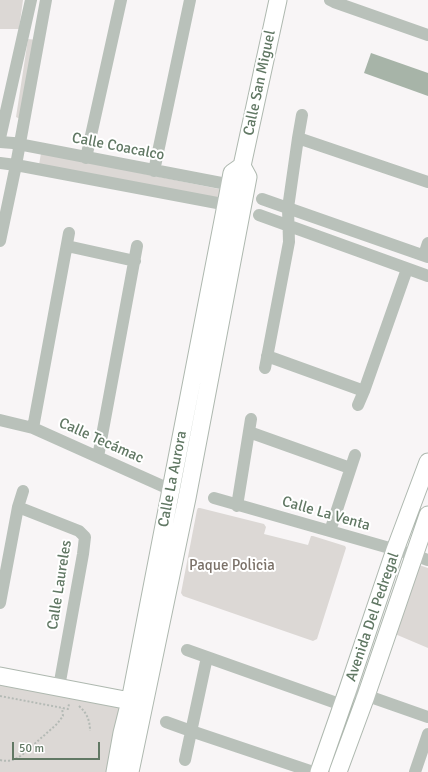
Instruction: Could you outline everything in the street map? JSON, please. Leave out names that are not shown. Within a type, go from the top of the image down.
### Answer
[{"type":"street","points":[[0,138],[31,0]]},
{"type":"street","points":[[0,241],[20,145],[46,0]]},
{"type":"street","points":[[86,158],[121,0]]},
{"type":"street","points":[[154,171],[190,0]]},
{"type":"street","name":"Calle San Miguel","points":[[237,187],[232,173],[242,166],[278,0]]},
{"type":"street","points":[[330,0],[428,35]]},
{"type":"street","points":[[302,115],[288,208],[289,242],[266,362],[364,391]]},
{"type":"street","points":[[298,138],[428,182]]},
{"type":"street","name":"Calle Coacalco","points":[[0,142],[237,187]]},
{"type":"street","points":[[0,163],[234,206]]},
{"type":"street","name":"Calle La Aurora","points":[[130,772],[187,498],[237,187]]},
{"type":"street","points":[[262,199],[426,256],[428,243]]},
{"type":"street","name":"Calle La Aurora","points":[[115,772],[171,490],[234,206]]},
{"type":"street","points":[[259,215],[428,276]]},
{"type":"street","points":[[33,428],[69,233]]},
{"type":"street","points":[[67,246],[135,260]]},
{"type":"street","points":[[98,457],[137,246]]},
{"type":"street","points":[[358,405],[407,269]]},
{"type":"street","points":[[237,506],[251,419]]},
{"type":"street","name":"Calle Tecámac","points":[[0,420],[33,428],[187,498]]},
{"type":"street","points":[[249,432],[350,468]]},
{"type":"street","points":[[330,531],[355,455]]},
{"type":"street","name":"Avenida Del Pedregal","points":[[319,772],[428,462]]},
{"type":"street","points":[[0,602],[18,507],[23,491]]},
{"type":"street","name":"Calle La Venta","points":[[214,498],[237,506],[330,531],[421,558]]},
{"type":"street","name":"Calle Laureles","points":[[18,507],[78,531],[85,537],[59,687]]},
{"type":"street","name":"Avenida Del Pedregal","points":[[338,772],[366,696],[421,558],[428,515]]},
{"type":"street","points":[[188,650],[342,705]]},
{"type":"street","points":[[185,760],[207,657]]},
{"type":"street","points":[[0,676],[130,701]]},
{"type":"street","points":[[348,689],[428,717]]},
{"type":"street","points":[[166,722],[313,772]]},
{"type":"street","points":[[415,772],[428,734]]},
{"type":"path","points":[[0,696],[68,709],[69,703],[74,704]]},
{"type":"path","points":[[78,706],[88,717],[90,731]]},
{"type":"path","points":[[0,760],[13,760],[23,754],[58,724],[63,716],[62,708]]},
{"type":"green space","points":[[0,0],[23,0],[19,29],[0,29]]},
{"type":"green space","points":[[28,39],[37,40],[24,121],[16,117]]},
{"type":"green space","points":[[41,153],[224,190],[224,202],[39,165]]},
{"type":"green space","name":"Paque Policia","points":[[198,508],[264,524],[266,527],[264,534],[308,545],[311,536],[313,536],[345,546],[346,548],[317,639],[313,641],[183,596],[181,593]]},
{"type":"green space","points":[[419,565],[428,568],[428,648],[395,634]]},
{"type":"green space","points":[[0,681],[125,702],[111,772],[0,772]]},
{"type":"building","points":[[371,53],[428,73],[428,96],[364,73]]}]
